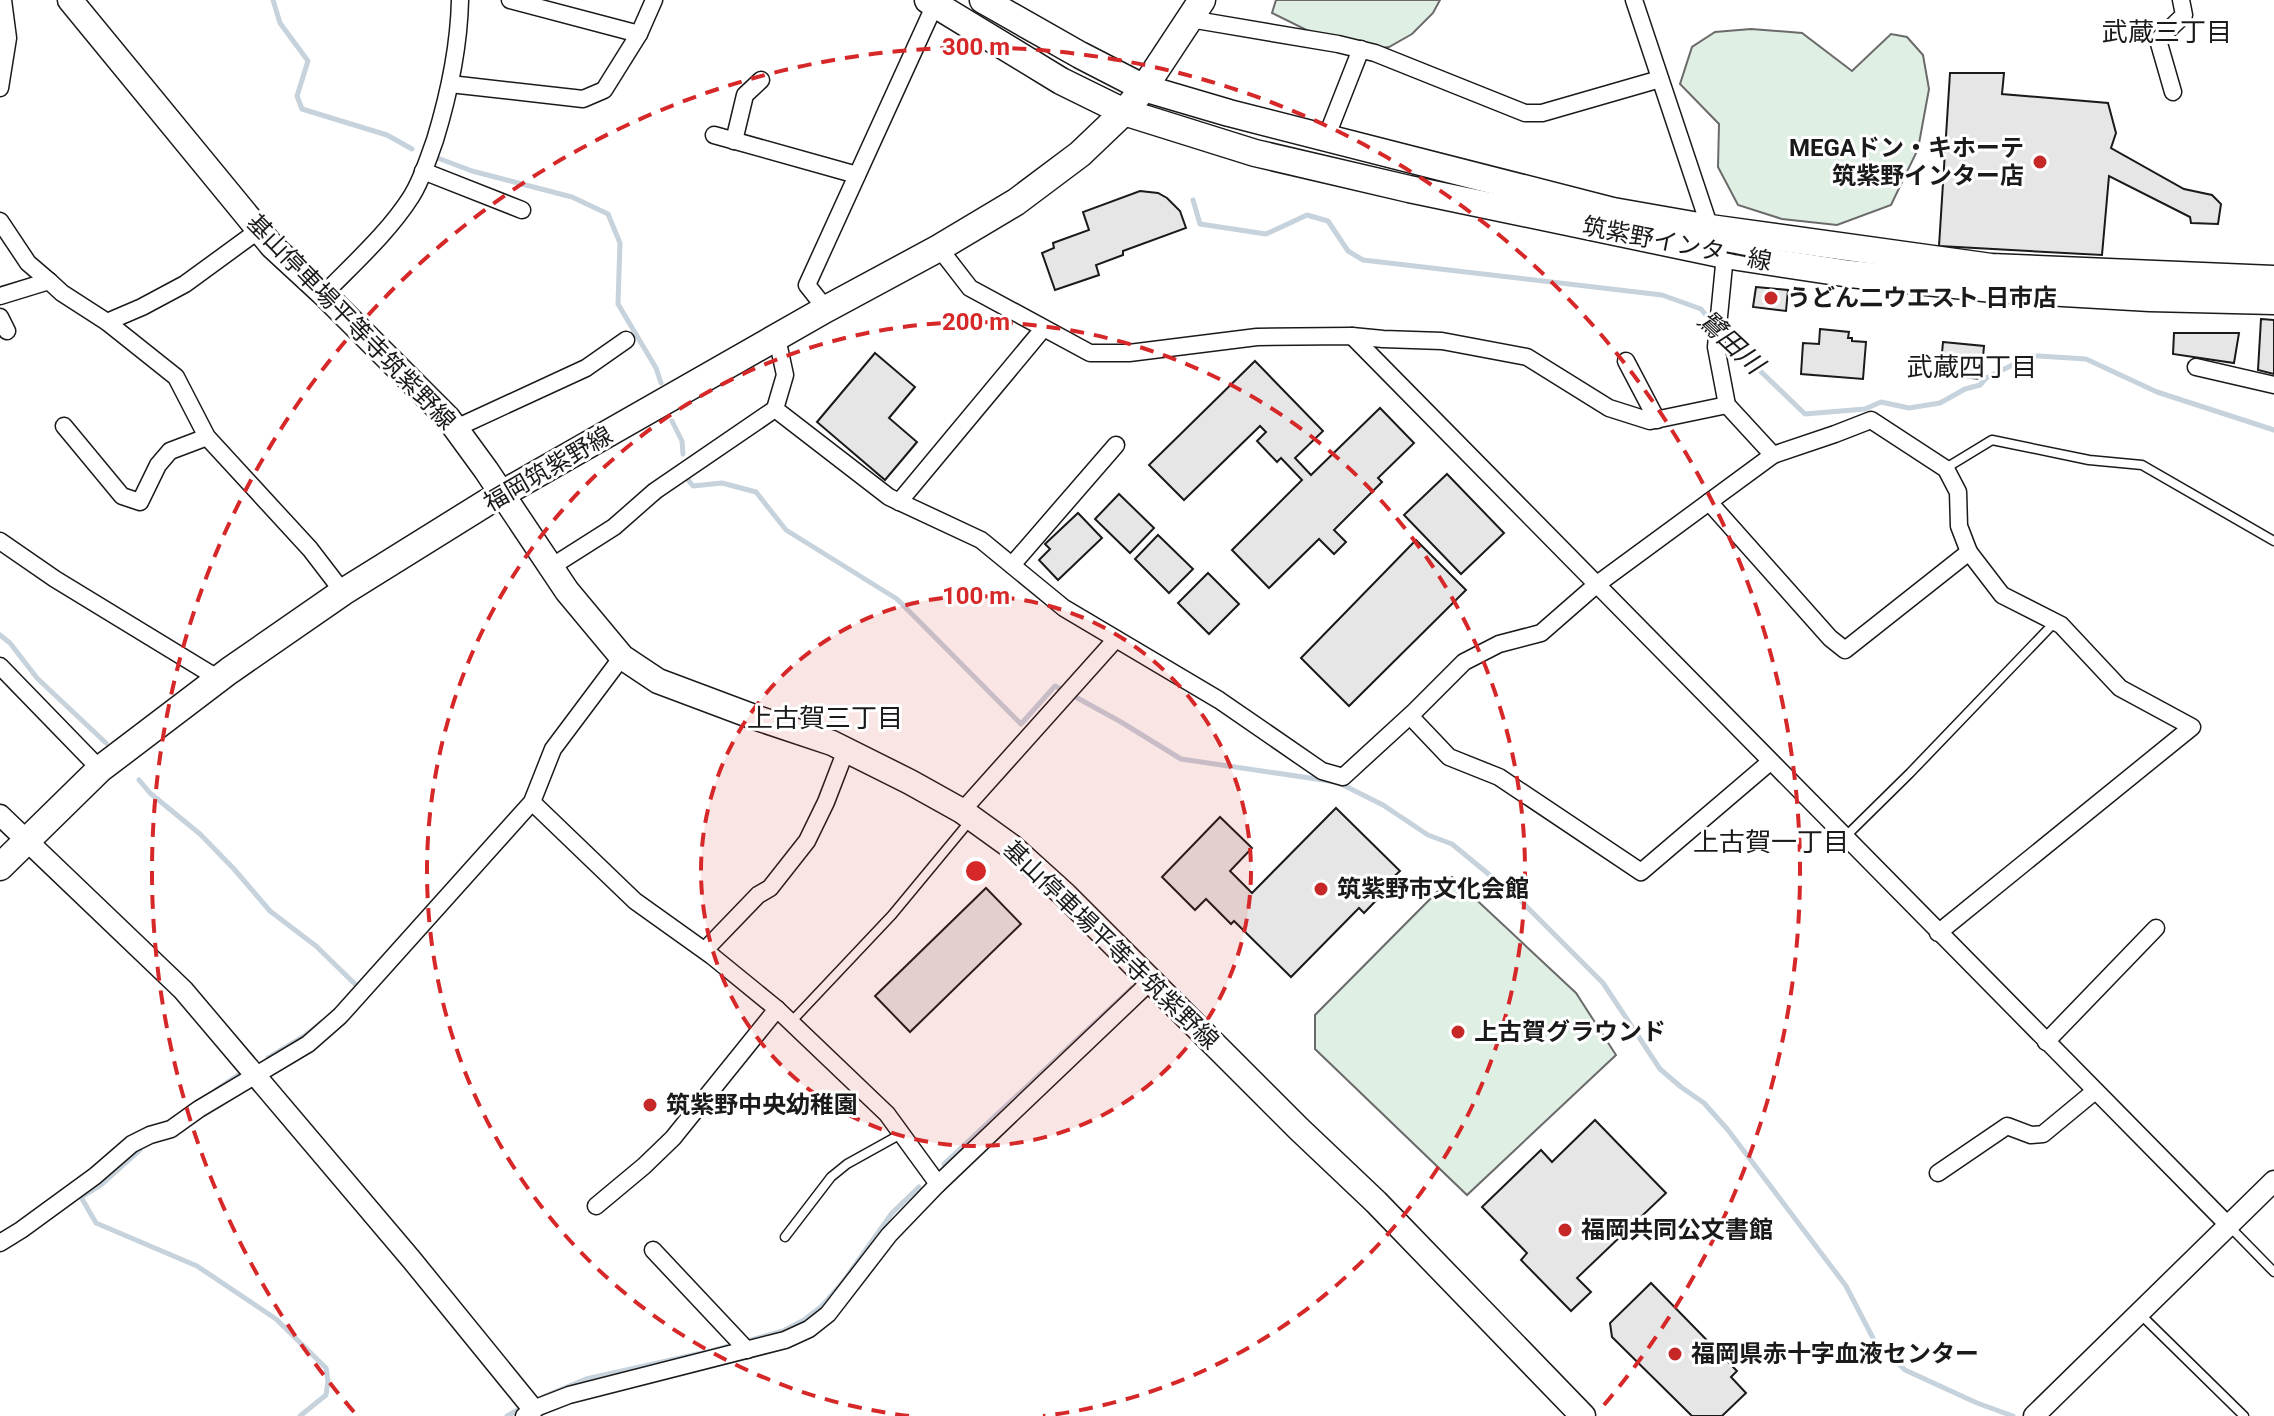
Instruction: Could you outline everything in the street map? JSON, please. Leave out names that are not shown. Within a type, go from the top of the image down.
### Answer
[{"type":"main road","name":"基山停車場平等寺筑紫野線","points":[[70,0],[272,246],[324,294],[456,428],[567,591],[622,657],[658,681],[832,743],[967,815],[1023,857],[1376,1202],[1583,1416]]},
{"type":"main road","name":"筑紫野インター線","points":[[983,0],[1144,88],[1613,211],[1710,228],[1991,267],[2274,279]]},
{"type":"main road","name":"筑紫野インター線","points":[[933,2],[1061,81],[1124,112],[1255,153],[1378,182],[1725,255],[1850,274],[1993,289],[2274,301]]},
{"type":"main road","points":[[1124,112],[1144,88],[1196,10]]},
{"type":"main road","name":"福岡筑紫野線","points":[[0,867],[100,769],[219,679],[343,592],[502,495],[1016,202],[1080,154],[1124,112]]},
{"type":"street","points":[[0,88],[8,38],[3,0]]},
{"type":"street","points":[[324,294],[412,196],[448,96],[459,31],[460,0]]},
{"type":"street","points":[[510,0],[639,34]]},
{"type":"street","points":[[450,84],[583,99],[604,90],[639,34],[654,0]]},
{"type":"street","points":[[1634,0],[1710,228]]},
{"type":"street","points":[[2173,92],[2158,40],[2184,15],[2181,0]]},
{"type":"street","points":[[826,309],[807,285],[933,2]]},
{"type":"street","points":[[1196,10],[1361,49],[1525,113],[1542,113],[1660,79]]},
{"type":"street","points":[[1326,138],[1361,49]]},
{"type":"street","points":[[734,141],[745,95],[761,80]]},
{"type":"street","points":[[714,135],[857,175]]},
{"type":"street","points":[[423,171],[522,210]]},
{"type":"street","points":[[0,221],[28,263],[62,293],[107,322],[176,377],[207,437],[310,549],[343,592]]},
{"type":"street","points":[[107,322],[185,284],[259,230]]},
{"type":"street","points":[[939,248],[970,288],[1090,353],[1129,353],[1257,337],[1352,336],[1442,341],[1527,357],[1609,408],[1650,421],[1727,405]]},
{"type":"street","points":[[1725,255],[1716,347],[1727,405],[1773,455]]},
{"type":"street","points":[[0,296],[49,281]]},
{"type":"street","points":[[899,502],[1043,329]]},
{"type":"street","points":[[1352,336],[2229,1226]]},
{"type":"street","points":[[551,567],[614,527],[655,491],[775,409],[785,375],[777,338]]},
{"type":"street","points":[[456,428],[586,368],[626,340]]},
{"type":"street","points":[[1626,361],[1657,420]]},
{"type":"street","points":[[2196,367],[2274,385]]},
{"type":"street","points":[[775,409],[876,488],[981,540],[1064,608],[1219,700],[1322,771],[1343,777],[1464,662],[1499,644],[1541,633],[1596,585],[1773,455],[1871,420],[1946,469],[1958,492],[1959,526],[1969,552],[2002,595],[2061,625],[2120,688],[2192,727],[1938,933]]},
{"type":"street","points":[[64,426],[122,496],[140,502],[158,465],[170,451],[207,437]]},
{"type":"street","points":[[1012,565],[1116,445]]},
{"type":"street","points":[[1709,502],[1830,638],[1845,650],[1969,552]]},
{"type":"street","points":[[0,541],[55,579],[219,679]]},
{"type":"street","points":[[967,815],[1116,639]]},
{"type":"street","points":[[0,1243],[95,1176],[132,1144],[171,1129],[308,1044],[340,1016],[532,802],[553,749],[622,657]]},
{"type":"street","points":[[0,666],[100,769]]},
{"type":"street","points":[[1410,716],[1449,757],[1499,777],[1641,872],[1770,762]]},
{"type":"street","points":[[705,950],[758,895],[770,888],[807,841],[846,750]]},
{"type":"street","points":[[532,802],[635,901],[705,950],[791,1022],[887,1114],[938,1184]]},
{"type":"street","points":[[0,815],[183,990],[411,1259],[531,1414],[569,1395],[785,1340],[809,1329],[828,1314],[889,1235],[938,1184],[1151,981]]},
{"type":"street","points":[[2046,1042],[2156,928]]},
{"type":"street","points":[[596,1206],[673,1138],[777,1009]]},
{"type":"street","points":[[1938,1173],[2007,1126],[2031,1135],[2043,1134],[2095,1091]]},
{"type":"street","points":[[2034,1416],[2274,1181]]},
{"type":"street","points":[[653,1250],[747,1350]]},
{"type":"lane","points":[[1946,469],[1992,440],[2089,460],[2142,465],[2274,541]]},
{"type":"lane","points":[[1844,838],[2055,622]]},
{"type":"lane","points":[[791,1022],[892,915],[967,815]]},
{"type":"lane","points":[[785,1237],[831,1177],[847,1164],[901,1134]]},
{"type":"lane","points":[[2229,1226],[2274,1272]]},
{"type":"lane","points":[[2139,1313],[2244,1416]]},
{"type":"green space","points":[[1276,0],[1440,0],[1433,13],[1412,34],[1389,47],[1351,52],[1272,13]]},
{"type":"green space","points":[[1751,29],[1802,33],[1852,71],[1891,34],[1907,37],[1923,55],[1929,89],[1918,149],[1891,205],[1837,225],[1782,219],[1738,205],[1718,167],[1719,124],[1680,84],[1692,47],[1715,32]]},
{"type":"green space","name":"上古賀グラウンド","points":[[1452,877],[1576,993],[1616,1055],[1467,1195],[1315,1049],[1315,1015]]},
{"type":"building","name":"MEGAドン・キホーテ 筑紫野インター店","points":[[1950,73],[2004,73],[2002,94],[2108,103],[2116,133],[2111,148],[2184,189],[2212,195],[2221,204],[2218,224],[2191,223],[2190,217],[2109,176],[2102,255],[1939,246]]},
{"type":"building","points":[[1140,191],[1158,193],[1167,198],[1180,211],[1186,228],[1123,251],[1123,255],[1096,265],[1099,275],[1055,290],[1042,253],[1054,248],[1053,243],[1089,230],[1083,212]]},
{"type":"building","name":"うどん二ウエスト 日市店","points":[[1756,287],[1788,290],[1786,311],[1753,307]]},
{"type":"building","points":[[2261,319],[2274,320],[2274,374],[2258,370]]},
{"type":"building","points":[[1820,329],[1849,332],[1848,338],[1852,341],[1866,342],[1863,379],[1801,374],[1803,343],[1819,344]]},
{"type":"building","points":[[2174,333],[2239,333],[2234,363],[2173,354]]},
{"type":"building","points":[[1943,342],[1984,346],[1981,379],[1940,375]]},
{"type":"building","points":[[875,353],[915,387],[889,418],[917,442],[885,480],[817,422]]},
{"type":"building","points":[[1255,361],[1323,431],[1295,458],[1311,475],[1380,408],[1414,443],[1378,478],[1382,482],[1334,530],[1346,542],[1334,554],[1319,539],[1269,588],[1232,550],[1302,480],[1281,458],[1277,462],[1257,441],[1266,432],[1260,426],[1184,500],[1149,465]]},
{"type":"building","points":[[1447,474],[1504,533],[1461,574],[1404,515]]},
{"type":"building","points":[[1119,494],[1154,528],[1130,553],[1095,519]]},
{"type":"building","points":[[1078,513],[1102,538],[1058,580],[1039,560],[1050,549],[1045,544]]},
{"type":"building","points":[[1158,535],[1193,569],[1169,593],[1135,559]]},
{"type":"building","points":[[1416,540],[1466,590],[1349,706],[1301,658]]},
{"type":"building","points":[[1208,573],[1239,604],[1209,634],[1178,603]]},
{"type":"building","name":"筑紫野市文化会館","points":[[1336,808],[1400,871],[1364,913],[1359,908],[1291,977],[1234,921],[1231,924],[1206,899],[1195,910],[1162,877],[1220,817],[1252,848],[1230,871],[1252,893]]},
{"type":"building","points":[[986,888],[1021,924],[910,1032],[875,996]]},
{"type":"building","name":"福岡共同公文書館","points":[[1595,1120],[1666,1193],[1577,1278],[1591,1292],[1571,1311],[1521,1260],[1527,1253],[1482,1207],[1541,1150],[1552,1162]]},
{"type":"building","name":"福岡県赤十字血液センター","points":[[1651,1283],[1737,1371],[1731,1377],[1746,1393],[1722,1416],[1692,1416],[1612,1337],[1610,1323]]},
{"type":"waterway","points":[[273,0],[280,23],[308,61],[297,96],[302,109],[387,135],[412,149]]},
{"type":"waterway","points":[[435,157],[472,171],[572,197],[608,214],[620,243],[618,304],[656,368],[661,383]]},
{"type":"waterway","name":"鷺田川","points":[[1193,200],[1200,224],[1266,234],[1307,215],[1328,221],[1348,251],[1363,260],[1662,295],[1701,309],[1714,325]]},
{"type":"waterway","name":"鷺田川","points":[[1723,335],[1805,414],[1865,409],[1881,402],[1909,408],[1940,403],[2031,356],[2039,356],[2086,359],[2157,392],[2274,430]]},
{"type":"waterway","points":[[672,421],[682,441],[683,454]]},
{"type":"waterway","points":[[686,477],[693,486],[722,483],[756,492],[786,530],[897,599],[1021,724],[1055,686],[1063,690]]},
{"type":"waterway","points":[[0,635],[37,678],[106,743]]},
{"type":"waterway","points":[[1072,695],[1181,759],[1337,782],[1383,805],[1428,835],[1452,844],[1520,900],[1603,983],[1660,1069],[1704,1103],[1728,1130],[1846,1286],[1875,1342],[1905,1370],[2013,1416]]},
{"type":"waterway","points":[[139,780],[150,793],[200,834],[270,911],[316,946],[358,987],[355,990]]},
{"type":"waterway","points":[[944,1164],[1132,988]]},
{"type":"waterway","points":[[268,1058],[322,1022]]},
{"type":"waterway","points":[[216,1090],[238,1075]]},
{"type":"waterway","points":[[140,1150],[101,1185],[81,1197],[96,1223],[197,1266],[276,1319],[326,1368],[326,1395],[300,1416]]},
{"type":"waterway","points":[[543,1397],[586,1379],[711,1351],[783,1331],[804,1320],[822,1306],[843,1282],[892,1213],[919,1187]]},
{"type":"waterway","points":[[507,1416],[518,1410]]},
{"type":"place","name":"MEGAドン・キホーテ 筑紫野インター店","points":[[2040,162]]},
{"type":"place","name":"うどん二ウエスト 日市店","points":[[1771,298]]},
{"type":"place","name":"筑紫野市文化会館","points":[[1321,889]]},
{"type":"place","name":"上古賀グラウンド","points":[[1458,1032]]},
{"type":"place","name":"筑紫野中央幼稚園","points":[[650,1105]]},
{"type":"place","name":"福岡共同公文書館","points":[[1565,1230]]},
{"type":"place","name":"福岡県赤十字血液センター","points":[[1675,1354]]},
{"type":"district","name":"武蔵三丁目","points":[[2167,32]]},
{"type":"district","name":"武蔵四丁目","points":[[1972,367]]},
{"type":"district","name":"上古賀三丁目","points":[[825,718]]},
{"type":"district","name":"上古賀一丁目","points":[[1771,842]]}]
